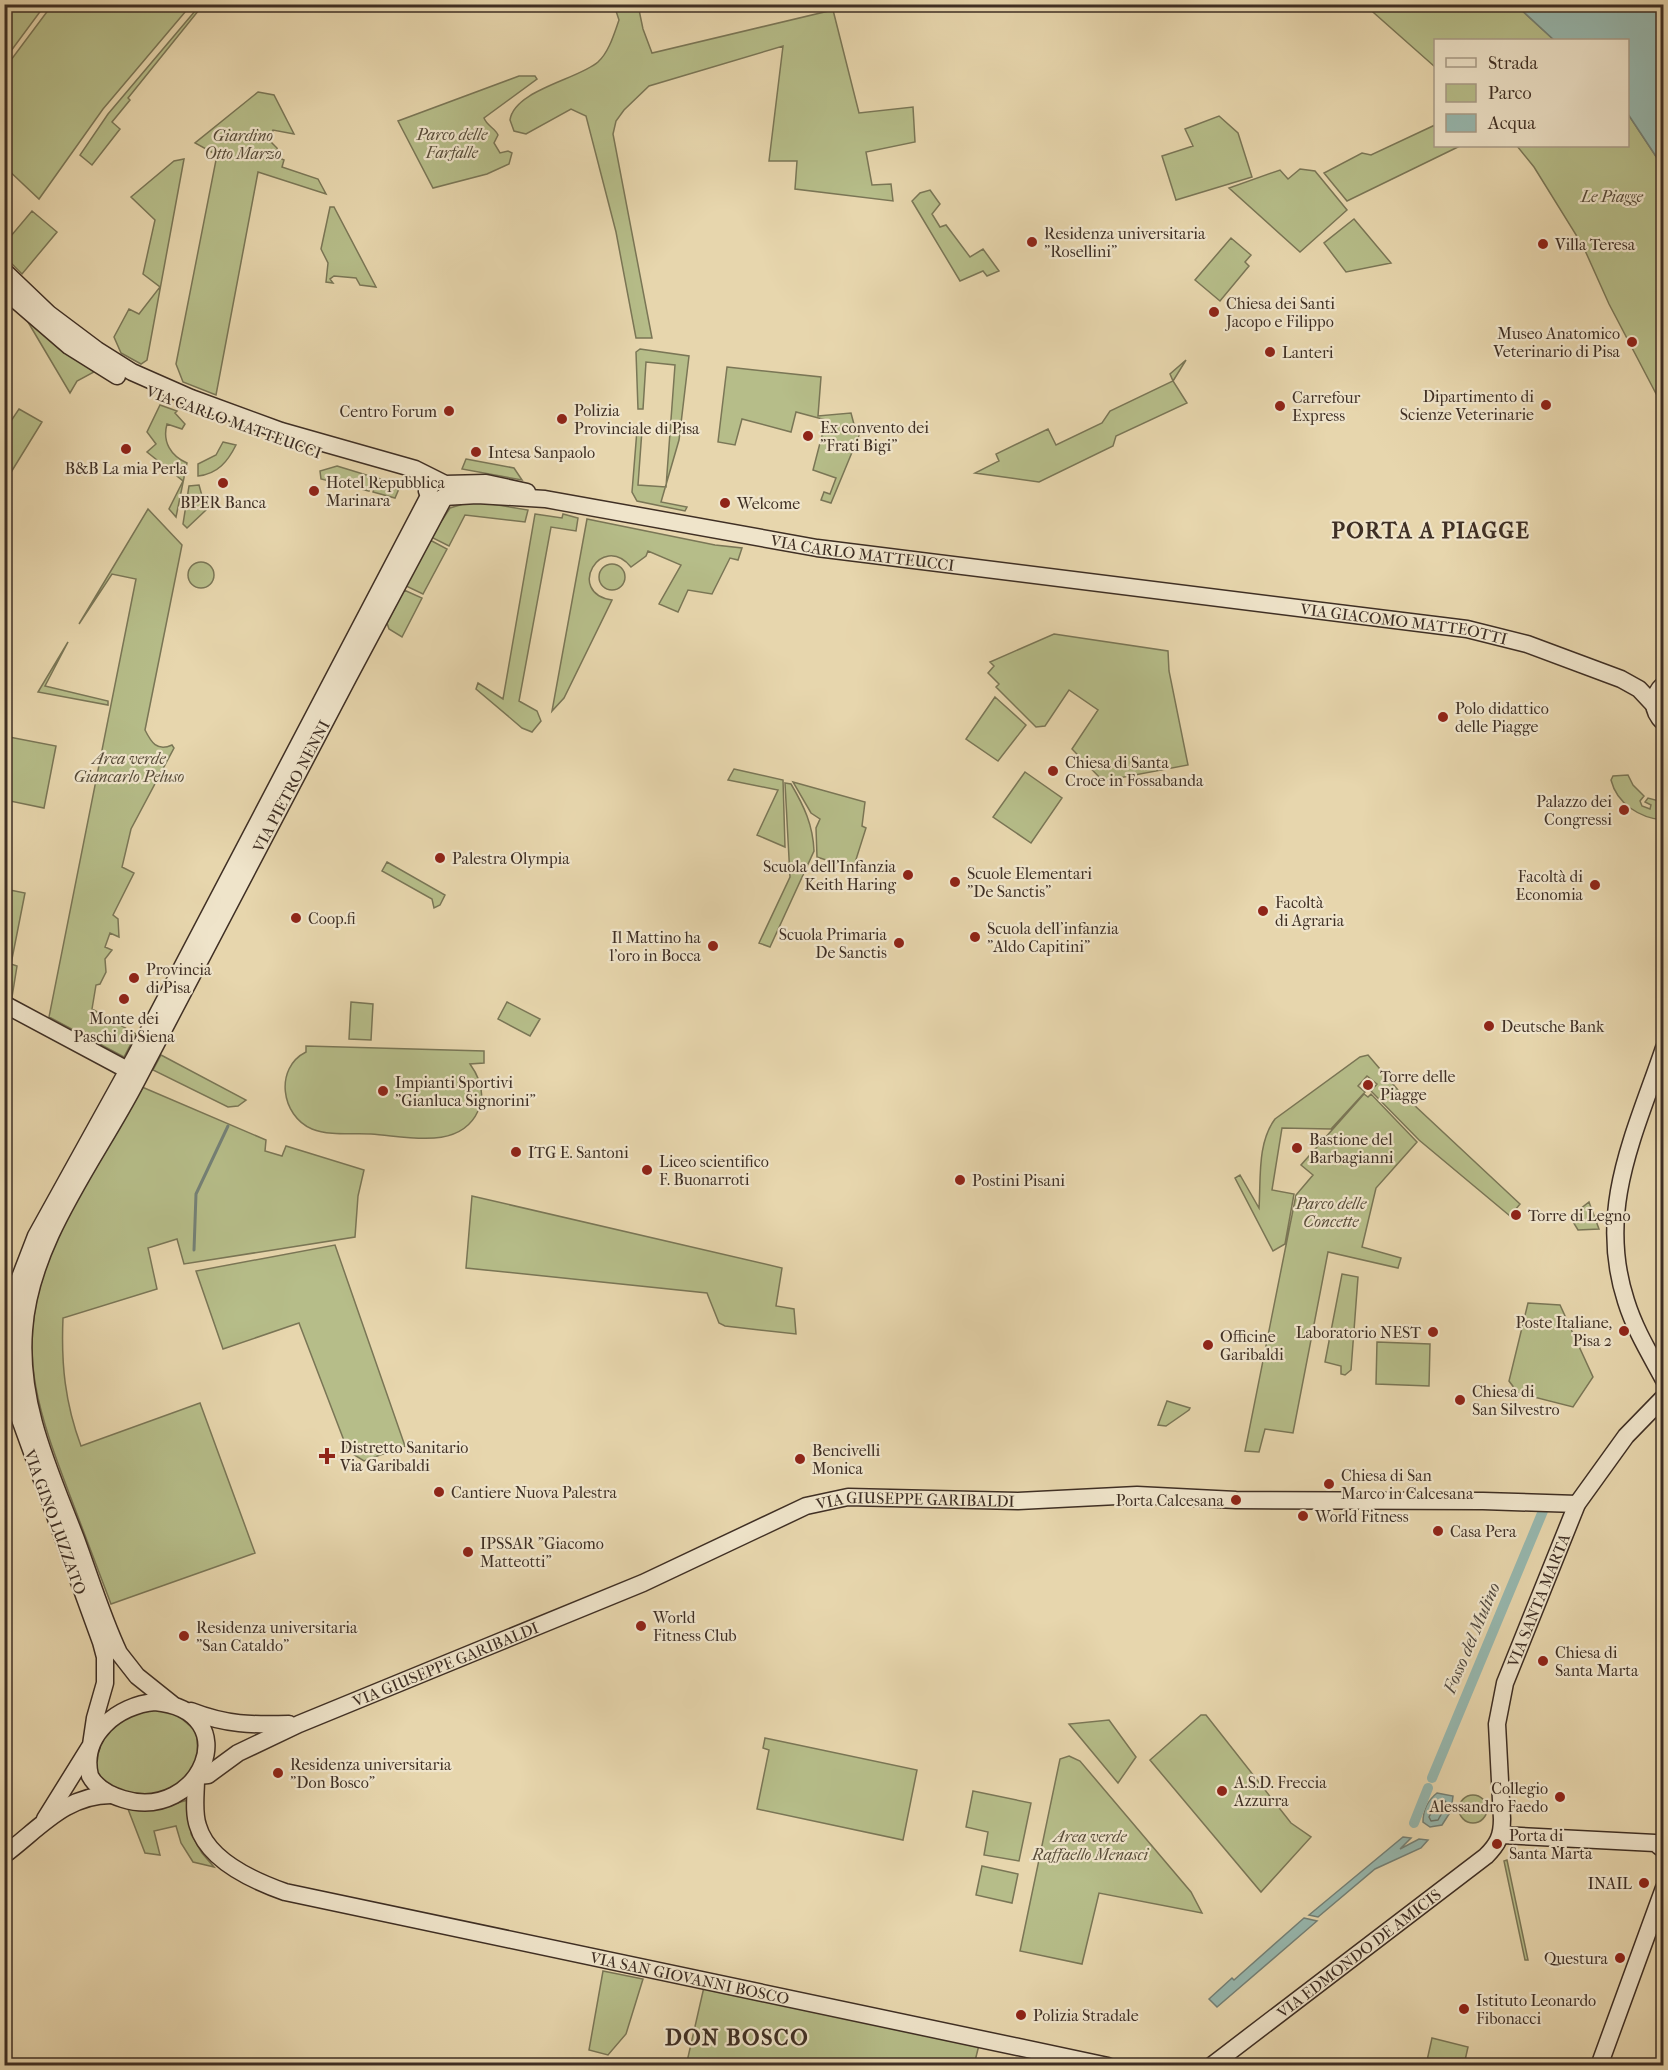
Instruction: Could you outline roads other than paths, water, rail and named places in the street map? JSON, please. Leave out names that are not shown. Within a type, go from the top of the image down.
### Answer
[{"type":"main road","points":[[4,271],[63,326],[114,368]]},
{"type":"main road","points":[[4,291],[43,326],[114,368]]},
{"type":"main road","name":"VIA CARLO MATTEUCCI","points":[[114,368],[168,400],[243,428],[403,477],[437,492],[493,484],[545,499],[826,549],[1182,592]]},
{"type":"main road","name":"VIA PIETRO NENNI","points":[[133,1073],[437,492]]},
{"type":"main road","name":"VIA GIACOMO MATTEOTTI","points":[[1182,592],[1474,631],[1534,646],[1621,679],[1639,689],[1654,705],[1657,715],[1664,723]]},
{"type":"main road","name":"VIA GIACOMO MATTEOTTI","points":[[1621,679],[1663,684]]},
{"type":"main road","points":[[1654,705],[1656,694],[1663,684]]},
{"type":"main road","points":[[4,1004],[133,1073]]},
{"type":"main road","points":[[1664,1047],[1620,1179],[1615,1206],[1617,1264],[1622,1289],[1636,1329],[1664,1380]]},
{"type":"main road","name":"VIA GINO LUZZATO","points":[[133,1073],[43,1251],[27,1301],[22,1360],[33,1424],[115,1644],[137,1676],[178,1706]]},
{"type":"main road","name":"VIA GINO LUZZATO","points":[[91,1745],[95,1718],[105,1683],[104,1652],[22,1432],[11,1375],[10,1334],[19,1280],[36,1236],[133,1073]]},
{"type":"main road","name":"VIA SANTA MARTA","points":[[1502,1835],[1497,1724],[1503,1690],[1577,1504],[1626,1436],[1664,1397]]},
{"type":"main road","name":"VIA GIUSEPPE GARIBALDI","points":[[197,1778],[208,1775],[238,1753],[299,1724],[643,1583],[819,1502],[848,1497],[1018,1501],[1119,1495],[1236,1500],[1483,1501],[1577,1504]]},
{"type":"main road","points":[[45,1819],[91,1745],[105,1725],[123,1710],[146,1703],[178,1706],[198,1719],[206,1736],[206,1754],[197,1778],[184,1791],[159,1801],[137,1802],[112,1795],[96,1785],[90,1776],[91,1745]]},
{"type":"main road","name":"VIA GIUSEPPE GARIBALDI","points":[[178,1706],[235,1724],[299,1724]]},
{"type":"main road","name":"VIA SAN GIOVANNI BOSCO","points":[[197,1778],[196,1817],[205,1842],[221,1859],[273,1888],[385,1915],[1108,2066]]},
{"type":"main road","points":[[4,1854],[45,1819],[85,1797],[112,1795]]},
{"type":"main road","points":[[1502,1835],[1659,1847]]},
{"type":"main road","name":"VIA EDMONDO DE AMICIS","points":[[1211,2066],[1486,1856],[1502,1835]]},
{"type":"main road","points":[[1599,2066],[1664,1888]]},
{"type":"water","points":[[1516,5],[1663,5],[1663,167],[1629,116],[1629,39],[1553,39]]},
{"type":"water","points":[[1437,1793],[1453,1796],[1451,1811],[1442,1825],[1430,1827],[1423,1822],[1424,1814],[1429,1802]]},
{"type":"water","points":[[1403,1837],[1411,1838],[1400,1849],[1419,1839],[1428,1840],[1421,1848],[1375,1869],[1318,1917],[1309,1915]]},
{"type":"water","points":[[1304,1918],[1317,1921],[1217,2007],[1209,1999],[1232,1978],[1234,1980]]},
{"type":"waterway","points":[[194,1250],[196,1194],[228,1126]]},
{"type":"waterway","name":"Fosso del Mulino","points":[[1432,1778],[1543,1511]]},
{"type":"waterway","name":"Fosso del Mulino","points":[[1414,1823],[1428,1788]]},
{"type":"place","name":"Residenza universitaria \"Rosellini\"","points":[[1032,242]]},
{"type":"place","name":"Villa Teresa","points":[[1543,244]]},
{"type":"place","name":"Chiesa dei Santi Jacopo e Filippo","points":[[1214,312]]},
{"type":"place","name":"Museo Anatomico Veterinario di Pisa","points":[[1632,342]]},
{"type":"place","name":"Lanteri","points":[[1270,352]]},
{"type":"place","name":"Dipartimento di Scienze Veterinarie","points":[[1546,405]]},
{"type":"place","name":"Carrefour Express","points":[[1280,406]]},
{"type":"place","name":"Centro Forum","points":[[449,411]]},
{"type":"place","name":"Polizia Provinciale di Pisa","points":[[562,419]]},
{"type":"place","name":"Ex convento dei \"Frati Bigi\"","points":[[808,436]]},
{"type":"place","name":"B&B La mia Perla","points":[[126,449]]},
{"type":"place","name":"Intesa Sanpaolo","points":[[476,452]]},
{"type":"place","name":"BPER Banca","points":[[223,483]]},
{"type":"place","name":"Hotel Repubblica Marinara","points":[[314,491]]},
{"type":"place","name":"Welcome","points":[[725,503]]},
{"type":"place","name":"Polo didattico delle Piagge","points":[[1443,717]]},
{"type":"place","name":"Chiesa di Santa Croce in Fossabanda","points":[[1053,771]]},
{"type":"place","name":"Palazzo dei Congressi","points":[[1624,810]]},
{"type":"place","name":"Palestra Olympia","points":[[440,858]]},
{"type":"place","name":"Scuola dell’Infanzia Keith Haring","points":[[908,875]]},
{"type":"place","name":"Scuole Elementari \"De Sanctis\"","points":[[955,882]]},
{"type":"place","name":"Facoltà di Economia","points":[[1595,885]]},
{"type":"place","name":"Facoltà di Agraria","points":[[1263,911]]},
{"type":"place","name":"Coop.fi","points":[[296,918]]},
{"type":"place","name":"Scuola dell'infanzia \"Aldo Capitini\"","points":[[975,937]]},
{"type":"place","name":"Scuola Primaria De Sanctis","points":[[899,943]]},
{"type":"place","name":"Il Mattino ha l'oro in Bocca","points":[[713,946]]},
{"type":"place","name":"Provincia di Pisa","points":[[134,978]]},
{"type":"place","name":"Monte dei Paschi di Siena","points":[[124,999]]},
{"type":"place","name":"Deutsche Bank","points":[[1489,1026]]},
{"type":"place","name":"Torre delle Piagge","points":[[1368,1085]]},
{"type":"place","name":"Impianti Sportivi \"Gianluca Signorini\"","points":[[383,1091]]},
{"type":"place","name":"Bastione del Barbagianni","points":[[1297,1148]]},
{"type":"place","name":"ITG E. Santoni","points":[[516,1152]]},
{"type":"place","name":"Liceo scientifico F. Buonarroti","points":[[647,1170]]},
{"type":"place","name":"Postini Pisani","points":[[960,1180]]},
{"type":"place","name":"Torre di Legno","points":[[1516,1215]]},
{"type":"place","name":"Poste Italiane, Pisa 2","points":[[1624,1331]]},
{"type":"place","name":"Laboratorio NEST","points":[[1433,1332]]},
{"type":"place","name":"Officine Garibaldi","points":[[1208,1345]]},
{"type":"place","name":"Chiesa di San Silvestro","points":[[1460,1400]]},
{"type":"place","name":"Distretto Sanitario Via Garibaldi","points":[[327,1456]]},
{"type":"place","name":"Bencivelli Monica","points":[[800,1459]]},
{"type":"place","name":"Chiesa di San Marco in Calcesana","points":[[1329,1484]]},
{"type":"place","name":"Cantiere Nuova Palestra","points":[[439,1492]]},
{"type":"place","name":"Porta Calcesana","points":[[1236,1500]]},
{"type":"place","name":"World Fitness","points":[[1303,1516]]},
{"type":"place","name":"Casa Pera","points":[[1438,1531]]},
{"type":"place","name":"IPSSAR \"Giacomo Matteotti\"","points":[[468,1552]]},
{"type":"place","name":"World Fitness Club","points":[[641,1626]]},
{"type":"place","name":"Residenza universitaria \"San Cataldo\"","points":[[184,1636]]},
{"type":"place","name":"Chiesa di Santa Marta","points":[[1543,1661]]},
{"type":"place","name":"Residenza universitaria \"Don Bosco\"","points":[[278,1773]]},
{"type":"place","name":"A.S.D. Freccia Azzurra","points":[[1222,1791]]},
{"type":"place","name":"Collegio Alessandro Faedo","points":[[1560,1797]]},
{"type":"place","name":"Porta di Santa Marta","points":[[1497,1844]]},
{"type":"place","name":"INAIL","points":[[1644,1883]]},
{"type":"place","name":"Questura","points":[[1620,1958]]},
{"type":"place","name":"Istituto Leonardo Fibonacci","points":[[1464,2009]]},
{"type":"place","name":"Polizia Stradale","points":[[1021,2015]]},
{"type":"district","name":"PORTA A PIAGGE","points":[[1431,531]]},
{"type":"district","name":"DON BOSCO","points":[[737,2038]]},
{"type":"park label","name":"Parco delle Farfalle","points":[[452,143]]},
{"type":"park label","name":"Giardino Otto Marzo","points":[[243,144]]},
{"type":"park label","name":"Le Piagge","points":[[1612,196]]},
{"type":"park label","name":"Area verde Giancarlo Peluso","points":[[129,767]]},
{"type":"park label","name":"Parco delle Concette","points":[[1331,1212]]},
{"type":"park label","name":"Area verde Raffaello Menasci","points":[[1090,1845]]}]
